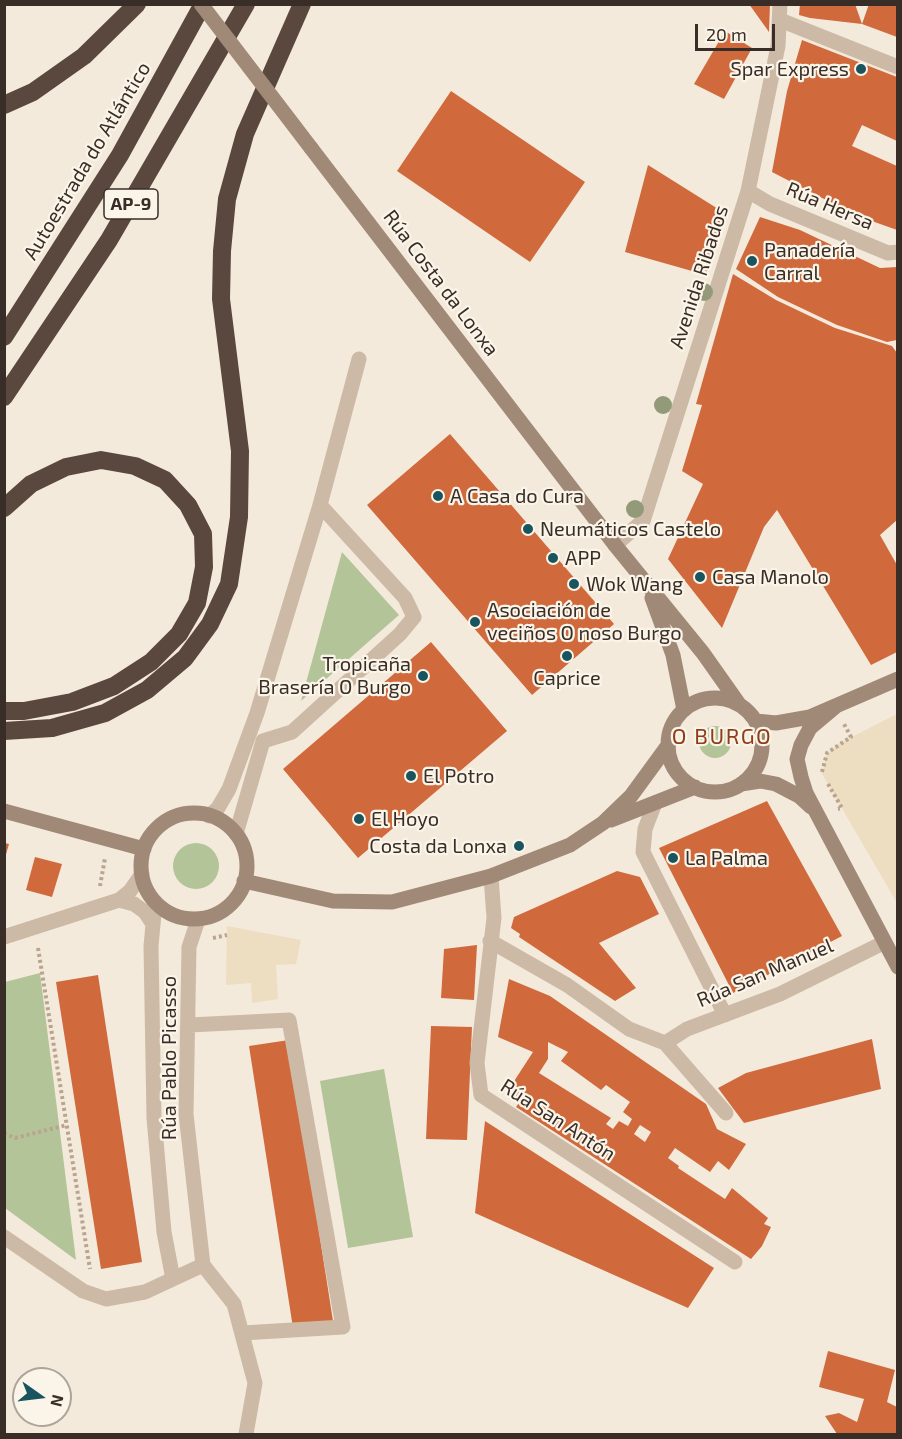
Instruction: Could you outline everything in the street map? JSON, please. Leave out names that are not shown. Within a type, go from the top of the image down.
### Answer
[{"type":"highway","points":[[4,105],[33,92],[84,56],[137,4]]},
{"type":"highway","name":"Autoestrada do Atlántico","points":[[4,337],[120,155],[202,4]]},
{"type":"highway","name":"AP-9","points":[[4,397],[109,240],[246,4]]},
{"type":"highway","points":[[4,731],[52,728],[105,713],[147,690],[185,658],[210,624],[229,584],[239,517],[240,451],[221,299],[222,251],[227,199],[245,134],[302,4]]},
{"type":"highway","points":[[4,508],[31,484],[66,466],[101,460],[135,466],[165,480],[188,505],[203,534],[204,567],[197,603],[179,634],[151,662],[114,686],[72,702],[24,711],[4,711]]},
{"type":"main road","name":"Rúa Costa da Lonxa","points":[[202,4],[615,545],[703,653],[739,704]]},
{"type":"main road","name":"Rúa Costa da Lonxa","points":[[648,587],[673,655],[684,710]]},
{"type":"main road","points":[[756,721],[776,723],[799,719],[835,707],[897,679]]},
{"type":"main road","points":[[244,881],[333,901],[392,902],[491,876],[570,845],[603,823],[631,796],[669,744],[676,720],[684,710],[696,702],[711,698],[726,699],[739,704],[756,721],[761,735],[760,756],[751,775],[741,784]]},
{"type":"main road","points":[[835,707],[810,728],[797,759],[806,793],[897,967]]},
{"type":"main road","points":[[669,744],[675,769],[695,787],[710,792],[760,781],[776,784],[799,796],[819,815]]},
{"type":"main road","points":[[603,823],[695,787]]},
{"type":"main road","points":[[4,811],[144,849]]},
{"type":"main road","points":[[188,813],[219,819],[236,834],[247,861],[239,894],[228,907],[214,916],[198,920],[181,918],[165,911],[155,903],[144,886],[142,874],[144,849],[148,839],[159,826],[172,818],[188,813]]},
{"type":"street","points":[[780,12],[897,67]]},
{"type":"street","name":"Avenida Ribados","points":[[615,545],[643,521],[748,191],[778,46],[780,12]]},
{"type":"street","name":"Rúa Hersa","points":[[748,191],[770,204],[888,253],[897,252]]},
{"type":"street","points":[[209,816],[218,808],[229,789],[253,724],[320,505],[359,359]]},
{"type":"street","points":[[236,834],[263,741],[292,732],[400,633],[414,617],[405,598],[320,505]]},
{"type":"street","points":[[655,803],[645,829],[643,852],[724,1016]]},
{"type":"street","points":[[4,937],[119,900],[130,891],[142,874]]},
{"type":"street","name":"Rúa San Antón","points":[[491,876],[494,918],[477,1063],[481,1095],[735,1262]]},
{"type":"street","points":[[119,900],[140,908],[153,924]]},
{"type":"street","name":"Rúa Pablo Picasso","points":[[155,903],[151,946],[154,1118],[164,1232],[173,1279]]},
{"type":"street","name":"Rúa Pablo Picasso","points":[[198,920],[189,947],[190,1025],[186,1114],[203,1265]]},
{"type":"street","points":[[490,941],[567,985],[629,1029],[665,1043],[726,1113]]},
{"type":"street","name":"Rúa San Manuel","points":[[665,1043],[687,1029],[780,994],[883,943]]},
{"type":"street","points":[[190,1025],[289,1020],[343,1327],[242,1334]]},
{"type":"street","points":[[4,1237],[83,1291],[106,1299],[146,1292],[203,1265],[234,1304],[255,1383],[246,1434]]},
{"type":"path","points":[[819,815],[842,808],[822,774],[827,753],[851,737]]},
{"type":"path","points":[[97,907],[109,839]]},
{"type":"path","points":[[35,927],[94,1295]]},
{"type":"path","points":[[4,1133],[15,1138],[67,1125]]},
{"type":"green space","points":[[342,552],[399,615],[301,701]]},
{"type":"green space","points":[[715,726],[727,730],[731,742],[727,754],[715,758],[703,754],[699,742],[703,730]]},
{"type":"green space","points":[[196,843],[212,850],[219,866],[212,882],[196,889],[180,882],[173,866],[180,850]]},
{"type":"green space","points":[[40,973],[76,1260],[5,1208],[5,982]]},
{"type":"green space","points":[[384,1069],[413,1237],[348,1248],[320,1081]]},
{"type":"shaded area","points":[[897,714],[897,903],[822,774],[827,753],[840,743]]},
{"type":"shaded area","points":[[227,926],[301,940],[296,964],[276,965],[278,999],[252,1003],[251,983],[226,985]]},
{"type":"building","points":[[749,4],[770,4],[769,32]]},
{"type":"building","points":[[800,4],[855,4],[862,24],[799,15]]},
{"type":"building","points":[[869,4],[897,4],[897,37],[862,24]]},
{"type":"building","points":[[725,31],[752,48],[724,99],[694,84]]},
{"type":"building","points":[[802,40],[897,77],[897,141],[862,125],[852,146],[897,166],[897,230],[855,215],[772,172],[787,91]]},
{"type":"building","points":[[451,91],[585,182],[530,262],[397,171]]},
{"type":"building","points":[[648,165],[723,212],[706,275],[625,252]]},
{"type":"building","points":[[760,217],[800,230],[880,268],[897,267],[897,340],[887,342],[837,325],[778,297],[736,269]]},
{"type":"building","points":[[733,274],[776,300],[835,328],[892,346],[897,353],[897,520],[880,535],[897,565],[897,652],[871,665],[777,510],[764,527],[722,628],[668,559],[703,484],[682,471],[702,405],[696,404]]},
{"type":"building","points":[[450,434],[614,624],[532,695],[367,505]]},
{"type":"building","points":[[431,642],[507,731],[358,858],[283,769]]},
{"type":"building","points":[[767,801],[842,936],[733,993],[659,848]]},
{"type":"building","points":[[4,843],[9,844],[5,858],[4,858]]},
{"type":"building","points":[[35,857],[62,864],[52,897],[26,890]]},
{"type":"building","points":[[617,871],[640,877],[659,914],[599,943],[636,988],[615,1001],[519,937],[520,934],[511,928],[514,917]]},
{"type":"building","points":[[477,945],[474,1000],[441,998],[444,949]]},
{"type":"building","points":[[98,975],[142,1262],[101,1269],[56,982]]},
{"type":"building","points":[[509,979],[550,996],[706,1104],[717,1129],[746,1144],[729,1170],[718,1161],[710,1172],[675,1148],[668,1158],[679,1166],[678,1168],[725,1199],[732,1188],[768,1218],[764,1224],[771,1227],[762,1246],[751,1259],[516,1107],[522,1099],[507,1092],[533,1052],[498,1037]],"holes":[[[548,1042],[568,1052],[561,1061],[601,1090],[606,1085],[630,1102],[623,1112],[632,1119],[628,1126],[619,1121],[613,1129],[606,1124],[611,1118],[539,1073],[548,1059]],[[640,1125],[651,1132],[645,1142],[634,1134]]]},
{"type":"building","points":[[431,1026],[472,1027],[467,1140],[426,1139]]},
{"type":"building","points":[[872,1039],[881,1089],[744,1123],[718,1088],[746,1073]]},
{"type":"building","points":[[289,1040],[333,1321],[293,1328],[249,1046]]},
{"type":"building","points":[[485,1121],[714,1268],[688,1308],[475,1213]]},
{"type":"building","points":[[828,1351],[895,1370],[887,1402],[897,1407],[897,1434],[837,1434],[825,1416],[839,1413],[857,1422],[864,1399],[819,1387]]},
{"type":"place","name":"Spar Express","points":[[861,69]]},
{"type":"place","name":"Panadería Carral","points":[[752,261]]},
{"type":"place","name":"A Casa do Cura","points":[[438,496]]},
{"type":"place","name":"Neumáticos Castelo","points":[[528,529]]},
{"type":"place","name":"APP","points":[[553,558]]},
{"type":"place","name":"Casa Manolo","points":[[700,577]]},
{"type":"place","name":"Wok Wang","points":[[574,584]]},
{"type":"place","name":"Asociación de veciños O noso Burgo","points":[[475,622]]},
{"type":"place","name":"Caprice","points":[[567,656]]},
{"type":"place","name":"Tropicaña Brasería O Burgo","points":[[423,676]]},
{"type":"place","name":"El Potro","points":[[411,776]]},
{"type":"place","name":"El Hoyo","points":[[359,819]]},
{"type":"place","name":"Costa da Lonxa","points":[[519,846]]},
{"type":"place","name":"La Palma","points":[[673,858]]},
{"type":"district","name":"O BURGO","points":[[722,737]]}]
